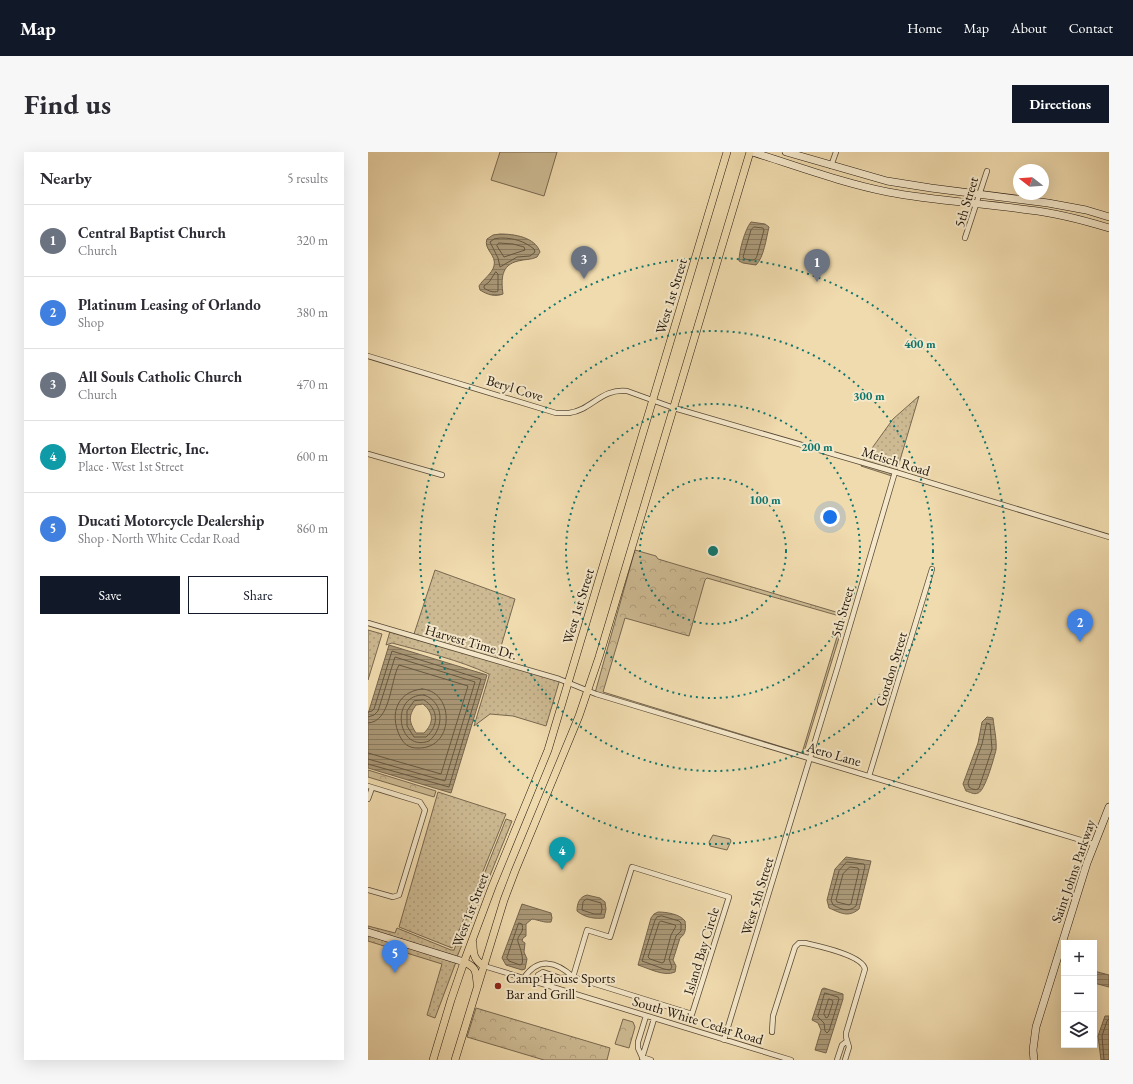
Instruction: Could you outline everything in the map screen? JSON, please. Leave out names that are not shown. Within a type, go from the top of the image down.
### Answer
[{"type":"main road","name":"West 1st Street","points":[[433,1060],[451,1000],[473,937],[542,765],[569,683],[728,152]]},
{"type":"main road","name":"West 1st Street","points":[[455,1060],[515,871],[565,751],[603,643],[751,152]]},
{"type":"main road","points":[[751,152],[887,192],[920,198],[1030,210],[1072,218],[1109,228]]},
{"type":"main road","points":[[786,152],[887,181],[1048,203],[1086,210],[1109,217]]},
{"type":"main road","name":"Saint Johns Parkway","points":[[1034,1060],[1033,1050],[1036,1027],[1094,844],[1109,807]]},
{"type":"main road","points":[[368,932],[464,962],[473,967],[476,971],[478,986]]},
{"type":"main road","points":[[473,937],[473,953],[475,959],[484,966]]},
{"type":"street","points":[[832,166],[836,152]]},
{"type":"street","name":"5th Street","points":[[966,238],[987,172]]},
{"type":"street","name":"Beryl Cove","points":[[368,356],[556,412],[569,413],[580,409],[609,392],[620,390],[628,391],[654,400]]},
{"type":"street","name":"Meisch Road","points":[[654,400],[674,408],[895,472],[1109,537]]},
{"type":"street","points":[[368,454],[442,475]]},
{"type":"street","name":"5th Street","points":[[810,758],[895,472]]},
{"type":"street","name":"Gordon Street","points":[[869,776],[932,569]]},
{"type":"street","name":"Harvest Time Dr.","points":[[368,623],[569,683]]},
{"type":"street","name":"Aero Lane","points":[[569,683],[587,691],[696,725],[1094,844]]},
{"type":"street","name":"West 5th Street","points":[[724,1040],[810,758]]},
{"type":"street","points":[[368,800],[370,787],[420,802],[425,810],[399,895],[393,898],[368,890]]},
{"type":"street","name":"Island Bay Circle","points":[[535,982],[538,975],[543,972],[560,978],[572,977],[692,1014],[729,897],[632,867],[610,937],[587,930],[572,977]]},
{"type":"street","points":[[772,1032],[773,1016],[794,947],[799,943],[805,943],[849,956],[862,962],[864,965],[864,972],[846,1033],[849,1047],[846,1058],[839,1054]]},
{"type":"street","name":"Island Bay Circle","points":[[524,978],[535,966],[545,964],[562,968],[572,977]]},
{"type":"street","name":"South White Cedar Road","points":[[484,966],[791,1060]]},
{"type":"street","points":[[642,1059],[638,1048],[638,1042],[646,1016]]},
{"type":"street","points":[[642,1059],[654,1018]]},
{"type":"street","points":[[837,1060],[842,1045],[847,1041]]},
{"type":"street","points":[[642,1059],[652,1060]]},
{"type":"green space","points":[[500,152],[557,152],[544,196],[491,180]]},
{"type":"green space","points":[[919,396],[895,477],[861,466],[862,462],[893,419]]},
{"type":"green space","points":[[635,550],[656,556],[658,559],[846,615],[803,755],[595,693]],"holes":[[[707,578],[843,617],[802,753],[603,692],[625,618],[689,636],[705,580]]]},
{"type":"green space","points":[[435,570],[515,599],[497,660],[560,679],[546,726],[513,716],[490,714],[474,726],[489,674],[454,660],[392,643],[386,645],[391,628],[414,634]]},
{"type":"green space","points":[[368,630],[382,634],[368,680]]},
{"type":"green space","points":[[368,770],[436,791],[434,797],[368,777]]},
{"type":"green space","points":[[438,792],[506,814],[452,948],[399,927]]},
{"type":"green space","points":[[506,819],[512,821],[457,957],[368,929],[368,926],[395,933],[397,928],[454,950]]},
{"type":"green space","points":[[713,835],[730,839],[731,841],[727,850],[710,846],[709,842]]},
{"type":"green space","points":[[368,934],[456,962],[435,1018],[427,1015],[442,964],[368,941]]},
{"type":"green space","points":[[476,1008],[610,1048],[607,1060],[544,1060],[467,1037]]},
{"type":"green space","points":[[623,1019],[633,1022],[635,1027],[629,1048],[615,1044]]},
{"type":"water","points":[[751,222],[765,224],[769,227],[763,253],[756,265],[739,261],[743,240]]},
{"type":"water","points":[[500,234],[523,237],[534,243],[540,252],[537,257],[518,261],[508,266],[503,273],[502,278],[503,294],[494,295],[480,290],[479,286],[494,266],[494,259],[486,243],[487,239],[493,235]]},
{"type":"water","points":[[389,645],[487,675],[451,793],[368,768],[368,714]],"holes":[[[423,704],[427,707],[431,714],[430,726],[424,733],[416,733],[410,719],[412,712],[416,705]]]},
{"type":"water","points":[[987,717],[993,718],[996,750],[989,774],[981,791],[974,794],[966,791],[963,784],[978,743],[982,722]]},
{"type":"water","points":[[846,857],[871,861],[859,909],[855,912],[844,914],[829,908],[827,900],[835,869]]},
{"type":"water","points":[[587,895],[600,898],[605,902],[606,909],[604,918],[590,918],[577,911],[579,901],[582,897]]},
{"type":"water","points":[[522,904],[551,913],[552,918],[551,922],[532,919],[526,924],[526,936],[522,941],[525,943],[524,952],[527,959],[525,969],[522,970],[506,965],[502,958]]},
{"type":"water","points":[[658,912],[676,915],[685,921],[685,931],[680,938],[673,960],[676,966],[675,972],[671,973],[661,973],[638,965],[651,918]]},
{"type":"water","points":[[1097,972],[1109,975],[1109,987],[1097,984]]},
{"type":"water","points":[[824,988],[843,994],[843,999],[826,1053],[815,1050],[821,1030],[818,1023],[812,1020],[822,989]]},
{"type":"water","points":[[1105,1016],[1109,1016],[1109,1060],[1101,1060],[1098,1036]]},
{"type":"place","name":"All Souls Catholic Church","points":[[584,279]]},
{"type":"place","name":"Central Baptist Church","points":[[817,282]]},
{"type":"place","name":"Platinum Leasing of Orlando","points":[[1080,642]]},
{"type":"place","name":"Morton Electric, Inc.","points":[[562,870]]},
{"type":"place","name":"Ducati Motorcycle Dealership","points":[[395,973]]},
{"type":"place","name":"Camp House Sports Bar and Grill","points":[[498,986]]}]
